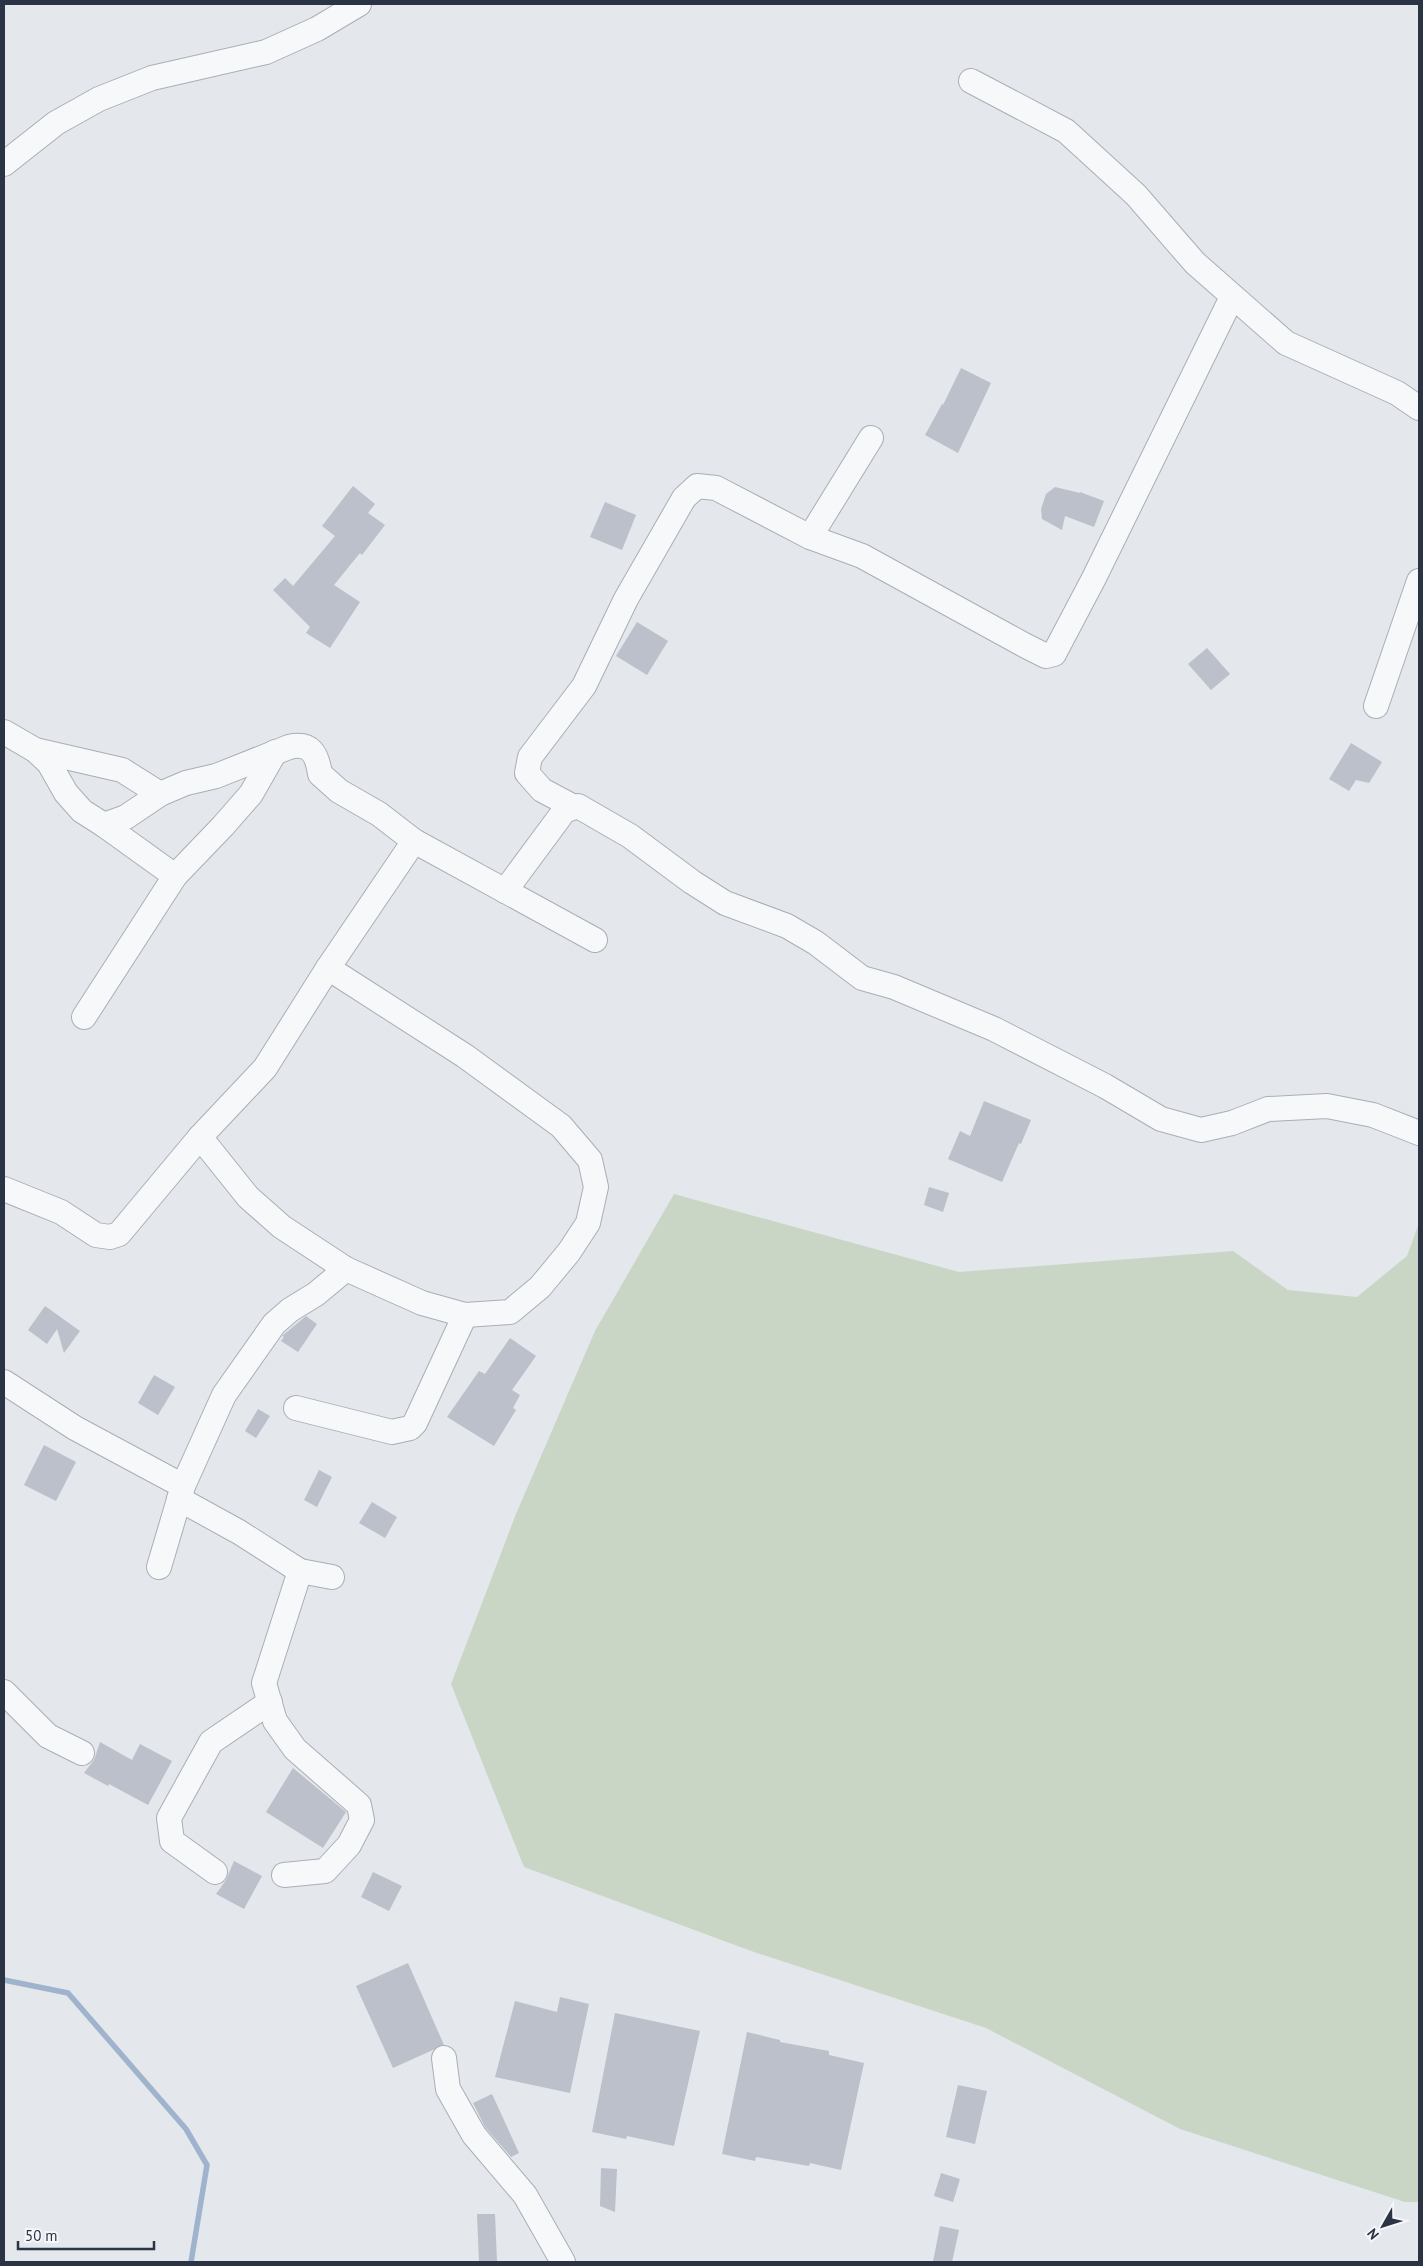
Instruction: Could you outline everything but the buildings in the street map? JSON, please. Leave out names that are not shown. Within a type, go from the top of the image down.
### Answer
[{"type":"street","points":[[4,164],[56,123],[99,99],[152,78],[266,52],[317,29],[360,4]]},
{"type":"street","points":[[971,81],[1066,131],[1136,195],[1195,263],[1286,344],[1397,393],[1419,408]]},
{"type":"street","points":[[1232,297],[1094,578],[1054,654],[1046,656],[1026,646],[862,556],[810,537],[716,488],[697,486],[684,498],[626,599],[584,686],[530,757],[527,773],[542,790],[572,806],[578,806],[630,836],[692,882],[725,903],[794,930],[816,943],[862,978],[894,987],[994,1029],[1105,1086],[1162,1120],[1201,1130],[1232,1123],[1268,1109],[1327,1106],[1372,1115],[1419,1133]]},
{"type":"street","points":[[810,537],[871,438]]},
{"type":"street","points":[[1376,706],[1419,581]]},
{"type":"street","points":[[4,732],[35,750],[49,763],[66,793],[76,805],[175,876]]},
{"type":"street","points":[[104,825],[126,816],[160,794],[186,783],[216,776],[300,744],[309,749],[317,758],[320,774],[339,791],[379,814],[414,841],[594,940]]},
{"type":"street","points":[[35,750],[122,770],[160,794]]},
{"type":"street","points":[[84,1017],[175,876],[251,794],[275,752]]},
{"type":"street","points":[[186,783],[251,794]]},
{"type":"street","points":[[505,891],[559,818],[572,806]]},
{"type":"street","points":[[4,1190],[60,1212],[96,1235],[110,1237],[119,1234],[200,1137],[265,1068],[328,968],[414,841]]},
{"type":"street","points":[[200,1137],[248,1197],[275,1221],[346,1269],[422,1303],[465,1315],[510,1312],[540,1287],[569,1252],[588,1223],[596,1187],[590,1160],[561,1126],[489,1073],[328,968]]},
{"type":"street","points":[[159,1567],[181,1492],[224,1395],[274,1324],[290,1310],[316,1294],[346,1269]]},
{"type":"street","points":[[296,1408],[392,1432],[410,1428],[415,1423],[465,1315]]},
{"type":"street","points":[[4,1382],[75,1428],[181,1492],[300,1571],[332,1577]]},
{"type":"street","points":[[284,1875],[325,1871],[349,1845],[362,1820],[359,1805],[295,1749],[275,1721],[264,1683],[300,1571]]},
{"type":"street","points":[[4,1692],[48,1736],[82,1753]]},
{"type":"street","points":[[215,1872],[172,1841],[169,1818],[212,1742],[270,1702]]},
{"type":"street","points":[[444,2058],[448,2088],[474,2135],[525,2195],[563,2262]]},
{"type":"green space","points":[[674,1194],[959,1272],[1233,1251],[1288,1290],[1357,1297],[1407,1256],[1419,1223],[1419,2202],[1405,2202],[1180,2129],[986,2028],[754,1952],[524,1867],[451,1684],[516,1514],[595,1331]]},
{"type":"waterway","points":[[4,1980],[68,1993],[186,2129],[207,2165],[191,2262]]}]
